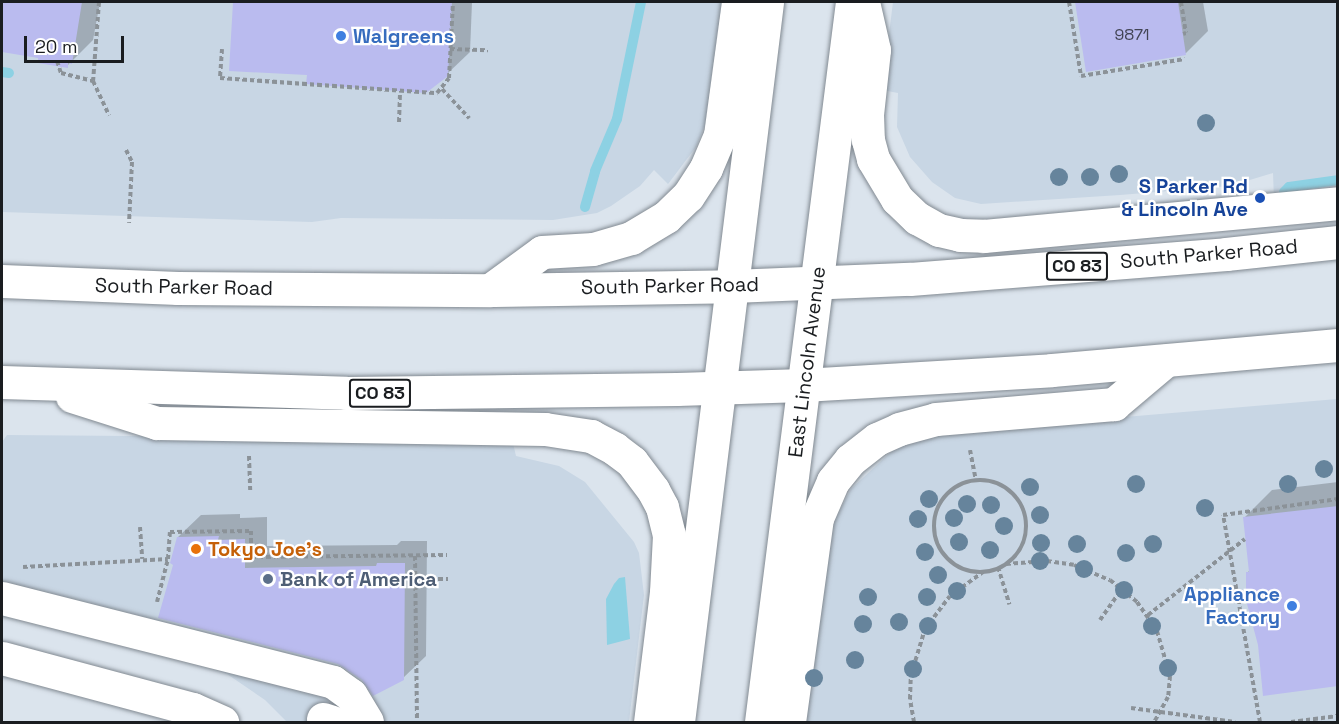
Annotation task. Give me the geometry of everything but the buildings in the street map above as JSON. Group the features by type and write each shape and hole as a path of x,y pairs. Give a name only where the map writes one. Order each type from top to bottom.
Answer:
{"main road":[{"path":"490,290 542,252 592,249 631,238 666,217 688,196 706,168 720,135 738,2"},
{"path":"678,723 767,2"},
{"name":"East Lincoln Avenue","path":"761,723 852,2"},
{"path":"863,2 874,50 867,114 868,140 873,159 897,199 918,218 939,230 960,235 984,236 1338,203"},
{"name":"South Parker Road","path":"2,281 178,288 490,290 817,283 1056,268 1338,242"},
{"name":"CO 83","path":"2,382 39,385 346,393 803,385 1165,361 1338,345"},
{"path":"789,723 817,518 833,482 849,460 877,439 899,429 936,419 1114,404 1165,361"},
{"path":"39,385 157,423 545,429 591,436 615,449 632,462 653,490 662,507 669,535 666,592 650,723"},
{"path":"2,598 333,682 351,694 367,723"},
{"path":"2,658 193,709 222,723"}],"path":[{"path":"99,2 93,81 109,115"},
{"path":"222,48 220,78 430,94 442,89 449,78 453,2"},
{"path":"1069,2 1081,76 1185,59"},
{"path":"1181,2 1186,33 1183,34"},
{"path":"450,49 488,50"},
{"path":"57,62 61,73 93,81"},
{"path":"442,89 469,118"},
{"path":"399,122 400,92"},
{"path":"126,150 132,162 129,223"},
{"path":"969,444 976,480"},
{"path":"249,450 250,490"},
{"path":"1005,564 1016,553 1023,540 1025,525 1023,511 1016,497 1005,487 991,481 976,480 960,485 947,495 938,509 934,525 937,542 946,556 966,570 983,571 1005,564 1047,561 1074,565 1101,575 1122,589 1148,615 1165,653 1170,676 1168,698 1154,723"},
{"path":"1260,723 1223,514 1338,499"},
{"path":"140,527 141,559"},
{"path":"155,607 168,559 170,532 251,531 251,557 447,555"},
{"path":"1148,615 1245,539"},
{"path":"415,556 417,723"},
{"path":"18,567 168,559"},
{"path":"998,567 1009,604"},
{"path":"914,723 910,699 911,675 925,629 950,596 983,571"},
{"path":"416,579 448,579"},
{"path":"1100,620 1122,589"},
{"path":"1131,708 1235,723"},
{"path":"1291,723 1338,716"}],"shaded area":[{"path":"2,2 727,2 711,109 696,147 668,184 654,170 640,186 597,213 553,220 341,218 312,222 2,212"},
{"path":"893,2 1337,2 1337,194 1274,201 1273,173 1230,186 1120,195 981,204 955,198 932,182 910,157 897,127 898,93 882,90"},
{"path":"1337,399 1337,722 802,722 832,525 851,489 892,451 903,445 948,432"},
{"path":"7,435 512,439 516,456 559,466 585,482 634,542 639,553 644,595 629,722 287,722 265,700 227,674 181,657 2,608 2,442"}],"water":[{"path":"625,577 630,639 607,645 606,599 619,578"}],"waterway":[{"path":"585,207 595,171 617,119 641,2"},
{"path":"2,72 9,73"},
{"path":"1284,192 1289,187 1338,180"}],"place":[{"name":"Walgreens","path":"341,36"},
{"name":"S Parker Rd & Lincoln Ave","path":"1260,198"},
{"name":"Tokyo Joe’s","path":"196,549"},
{"name":"Bank of America","path":"268,579"},
{"name":"Appliance Factory","path":"1292,606"}]}
